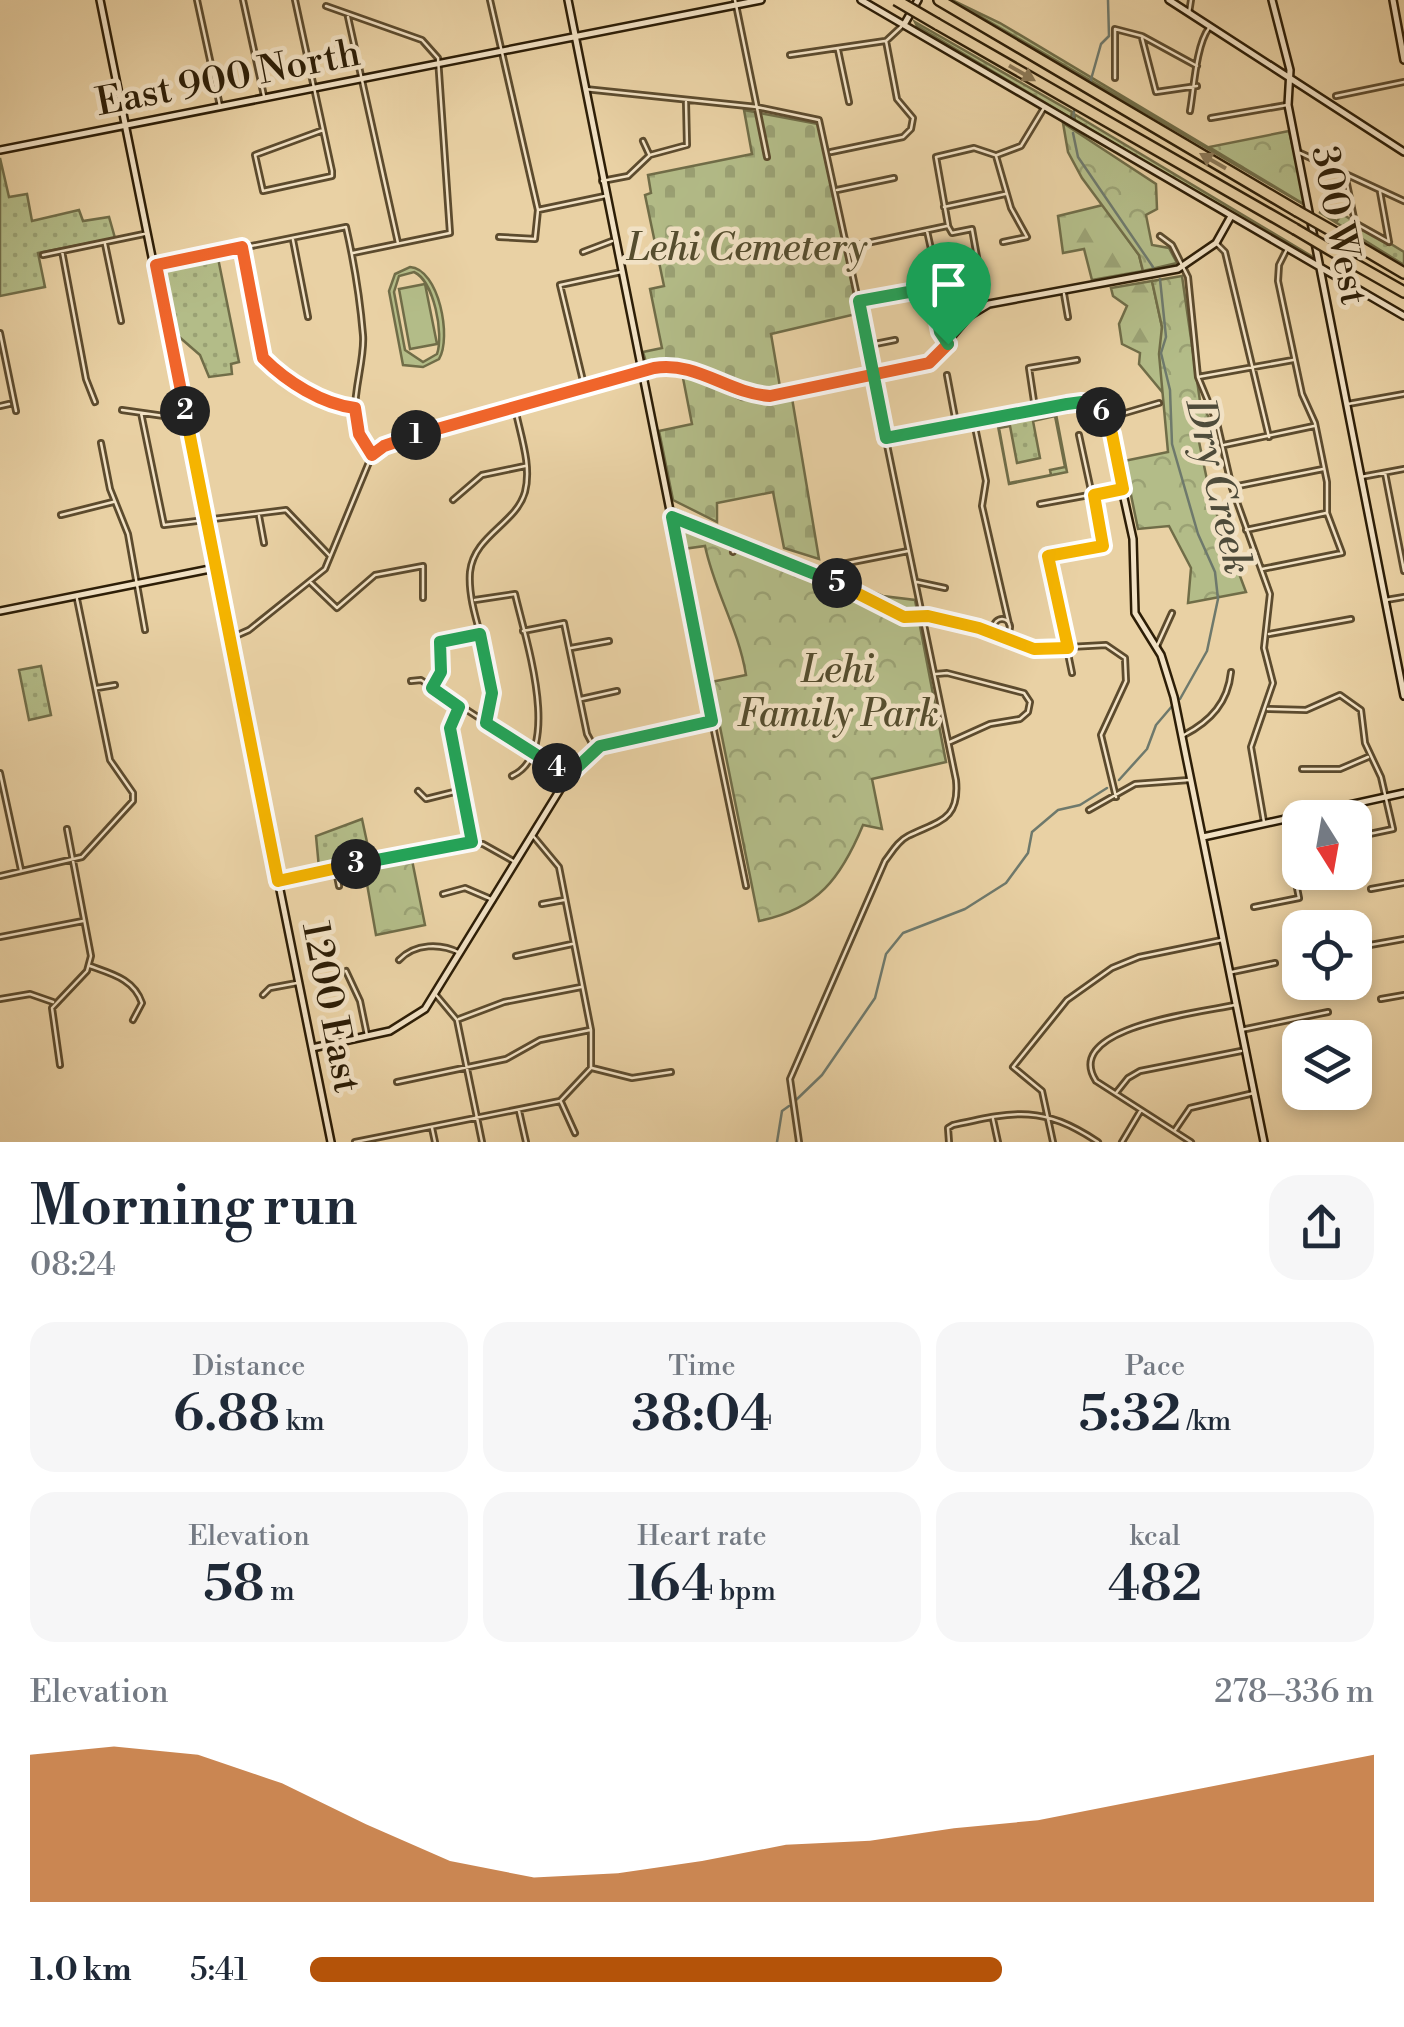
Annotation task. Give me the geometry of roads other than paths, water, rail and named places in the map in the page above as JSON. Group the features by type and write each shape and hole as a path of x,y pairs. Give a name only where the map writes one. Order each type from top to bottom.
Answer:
{"highway":[{"path":"896,0 1404,292"},
{"path":"941,1 1404,273"}],"street":[{"name":"1200 East","path":"101,0 331,1142"},
{"path":"197,0 220,106"},
{"path":"244,0 265,98"},
{"path":"295,0 324,130 332,176 263,191 255,156 324,130"},
{"path":"490,0 538,210 535,239 498,238"},
{"path":"568,0 604,196 746,886"},
{"name":"East 900 North","path":"0,150 761,0"},
{"path":"861,0 1404,316"},
{"path":"790,56 886,41 905,23 918,0"},
{"path":"1169,0 1404,153"},
{"path":"1188,13 1191,0"},
{"name":"300 West","path":"1272,0 1289,75 1288,105 1324,270 1346,404 1404,696"},
{"path":"1393,0 1400,21 1404,60"},
{"path":"735,3 767,156"},
{"path":"326,6 422,40 438,58 450,234 352,253"},
{"path":"347,14 398,244"},
{"path":"1190,111 1197,86 1198,50 1210,27"},
{"path":"1115,78 1115,29 1142,36 1198,66"},
{"path":"1142,36 1156,92 1197,86"},
{"path":"830,152 903,136 911,129 913,118 894,90 886,41"},
{"path":"838,48 849,102"},
{"path":"1336,96 1404,82"},
{"path":"584,89 757,107 819,120 830,152 956,780 955,810 938,826 907,837 885,860 789,1090 799,1142"},
{"path":"602,181 628,176 650,155 687,145 686,100"},
{"path":"1211,118 1288,105"},
{"path":"927,230 937,276 979,268 972,230 952,233 948,226 935,159 974,148 995,155 1021,146 1044,108"},
{"path":"643,141 650,155"},
{"path":"1300,153 1404,200"},
{"path":"995,155 1006,194 1028,237 1003,242"},
{"path":"1345,174 1355,222 1389,242 1380,190"},
{"path":"837,190 894,178"},
{"path":"944,207 1006,194"},
{"path":"538,210 604,196"},
{"path":"230,639 250,630 310,582 332,557 372,455 392,442 642,370 689,368 743,392 770,396 929,363 970,316 990,304 1183,266 1216,243 1230,218"},
{"path":"848,247 948,226"},
{"path":"156,265 346,227 364,335 355,408 359,434 372,455"},
{"path":"42,255 149,233"},
{"path":"1160,236 1172,245 1192,294 1198,377 1270,594 1264,648 1273,682 1252,746 1264,822"},
{"path":"293,237 308,317"},
{"path":"582,252 614,240"},
{"path":"105,243 120,320"},
{"path":"1216,243 1225,252 1269,437"},
{"path":"242,247 263,358 318,396 337,406 355,408"},
{"path":"1262,569 1342,553 1327,513 1325,469 1316,426 1302,394 1277,276 1287,250"},
{"path":"62,251 86,379 95,402"},
{"path":"584,386 560,285 620,272"},
{"path":"859,301 950,284"},
{"path":"931,288 940,332 948,344"},
{"path":"1062,289 1068,317"},
{"path":"0,333 16,411"},
{"path":"868,346 895,340"},
{"path":"1198,377 1295,359"},
{"path":"1035,410 1028,368 1077,360"},
{"path":"946,375 956,424"},
{"path":"1346,404 1404,394"},
{"path":"886,438 1082,402 1107,418 1135,557 1135,613 1166,669 1183,736 1264,1142"},
{"path":"1107,418 1159,402"},
{"path":"0,406 9,404"},
{"path":"486,723 492,693 470,580 474,556 520,504 526,465 515,406"},
{"path":"122,410 187,419"},
{"path":"141,414 164,524 282,510 290,513 315,545 332,557"},
{"path":"973,420 986,481 982,506 1009,625 1018,642"},
{"path":"1222,445 1316,426"},
{"path":"1072,674 1048,556 1103,546 1078,436"},
{"path":"101,442 114,502 128,534 145,630"},
{"path":"454,500 486,474 526,465"},
{"path":"1232,488 1325,469"},
{"path":"1360,478 1404,469"},
{"path":"1385,473 1404,571"},
{"path":"1040,504 1123,489"},
{"path":"61,514 114,502"},
{"path":"520,504 524,508"},
{"path":"1393,514 1404,511"},
{"path":"1246,530 1327,513"},
{"path":"258,514 264,543"},
{"path":"672,517 737,541 904,617 979,628 1034,649 1106,645 1119,650 1129,670 1101,736 1116,797"},
{"path":"733,552 737,541"},
{"path":"842,564 909,550"},
{"path":"310,582 336,608 375,575 422,566 423,598"},
{"path":"0,611 215,568"},
{"path":"916,582 945,588"},
{"path":"474,600 515,594 540,723 534,754 522,771 512,776"},
{"path":"0,876 73,862 133,801 133,793 110,760 76,596"},
{"path":"1384,600 1404,597"},
{"path":"979,628 997,621 1006,606"},
{"path":"1156,648 1172,614"},
{"path":"1267,634 1351,619"},
{"path":"997,621 1009,625"},
{"path":"997,621 1000,634"},
{"path":"522,631 564,623 592,750"},
{"path":"1000,634 1009,625"},
{"path":"432,688 442,667 436,646 480,634"},
{"path":"569,648 609,641"},
{"path":"935,674 947,672 1024,693 1030,702 1028,712 1020,719 990,724 948,743"},
{"path":"1183,736 1216,712 1230,686 1232,672"},
{"path":"412,682 421,680 568,776"},
{"path":"95,688 115,685"},
{"path":"580,700 616,691"},
{"path":"1267,709 1306,710 1340,695 1362,710 1370,756 1387,797 1393,829 1372,833"},
{"path":"459,707 450,728 472,842"},
{"path":"312,1048 403,1026 436,994 568,776 592,750 712,721"},
{"path":"1302,769 1340,769 1370,756"},
{"path":"0,772 21,872"},
{"path":"1089,810 1135,784 1191,779"},
{"path":"418,791 426,799 464,790"},
{"path":"1372,800 1404,794"},
{"path":"0,812 8,810"},
{"path":"1203,836 1282,819"},
{"path":"67,829 90,966"},
{"path":"355,1142 381,1140 560,1101 591,1068 591,1030 558,867 533,836"},
{"path":"278,881 414,850 472,842 516,863"},
{"path":"336,869 339,886"},
{"path":"1372,889 1404,883"},
{"path":"443,894 454,888 470,889 494,901"},
{"path":"1254,906 1299,898 1297,890"},
{"path":"542,904 565,900"},
{"path":"0,938 85,920"},
{"path":"1372,945 1404,938"},
{"path":"1052,1142 1049,1115 1038,1085 1013,1067 1067,1000 1112,968 1139,957 1224,939"},
{"path":"400,960 408,952 443,944 461,954"},
{"path":"516,956 574,944"},
{"path":"1230,972 1275,963"},
{"path":"60,1065 51,1017 54,1002 90,966"},
{"path":"90,966 133,986 142,1002 133,1020"},
{"path":"346,970 360,1001 367,1037"},
{"path":"264,995 270,988 299,982"},
{"path":"456,1020 504,1002 583,987"},
{"path":"0,998 30,994 54,1002"},
{"path":"436,994 456,1020 482,1142"},
{"path":"1381,1000 1404,995"},
{"path":"1191,1142 1093,1078 1089,1059 1092,1050 1126,1030 1236,1005"},
{"path":"1241,1030 1328,1012"},
{"path":"398,1082 512,1057 540,1040 591,1030"},
{"path":"1115,1094 1140,1071 1245,1050"},
{"path":"591,1068 632,1078 671,1072"},
{"path":"1174,1131 1190,1108 1254,1094"},
{"path":"560,1101 574,1132"},
{"path":"519,1110 526,1142"},
{"path":"1122,1142 1142,1110"},
{"path":"949,1142 948,1128 1022,1112 1049,1115 1098,1142"},
{"path":"992,1116 998,1142"},
{"path":"432,1126 435,1142"}],"waterway":[{"name":"Dry Creek","path":"1090,83 1101,44 1109,36 1108,0"},
{"name":"Dry Creek","path":"1073,120 1074,111"},
{"name":"Dry Creek","path":"1073,133 1078,157 1153,267"},
{"name":"Dry Creek","path":"1160,279 1166,337 1161,353 1170,390 1172,444 1198,534 1215,572 1218,599 1207,651 1180,699"},
{"name":"Dry Creek","path":"1119,780 1147,749 1156,725 1173,705"},
{"name":"Dry Creek","path":"795,1101 822,1075 875,998 886,954 903,933 965,909 1006,883 1028,853 1032,832 1058,810 1080,805 1107,788"},
{"name":"Dry Creek","path":"777,1142 782,1111 789,1106"}],"park label":[{"name":"Lehi Cemetery","path":"747,247"},
{"name":"Lehi Family Park","path":"838,691"}]}
